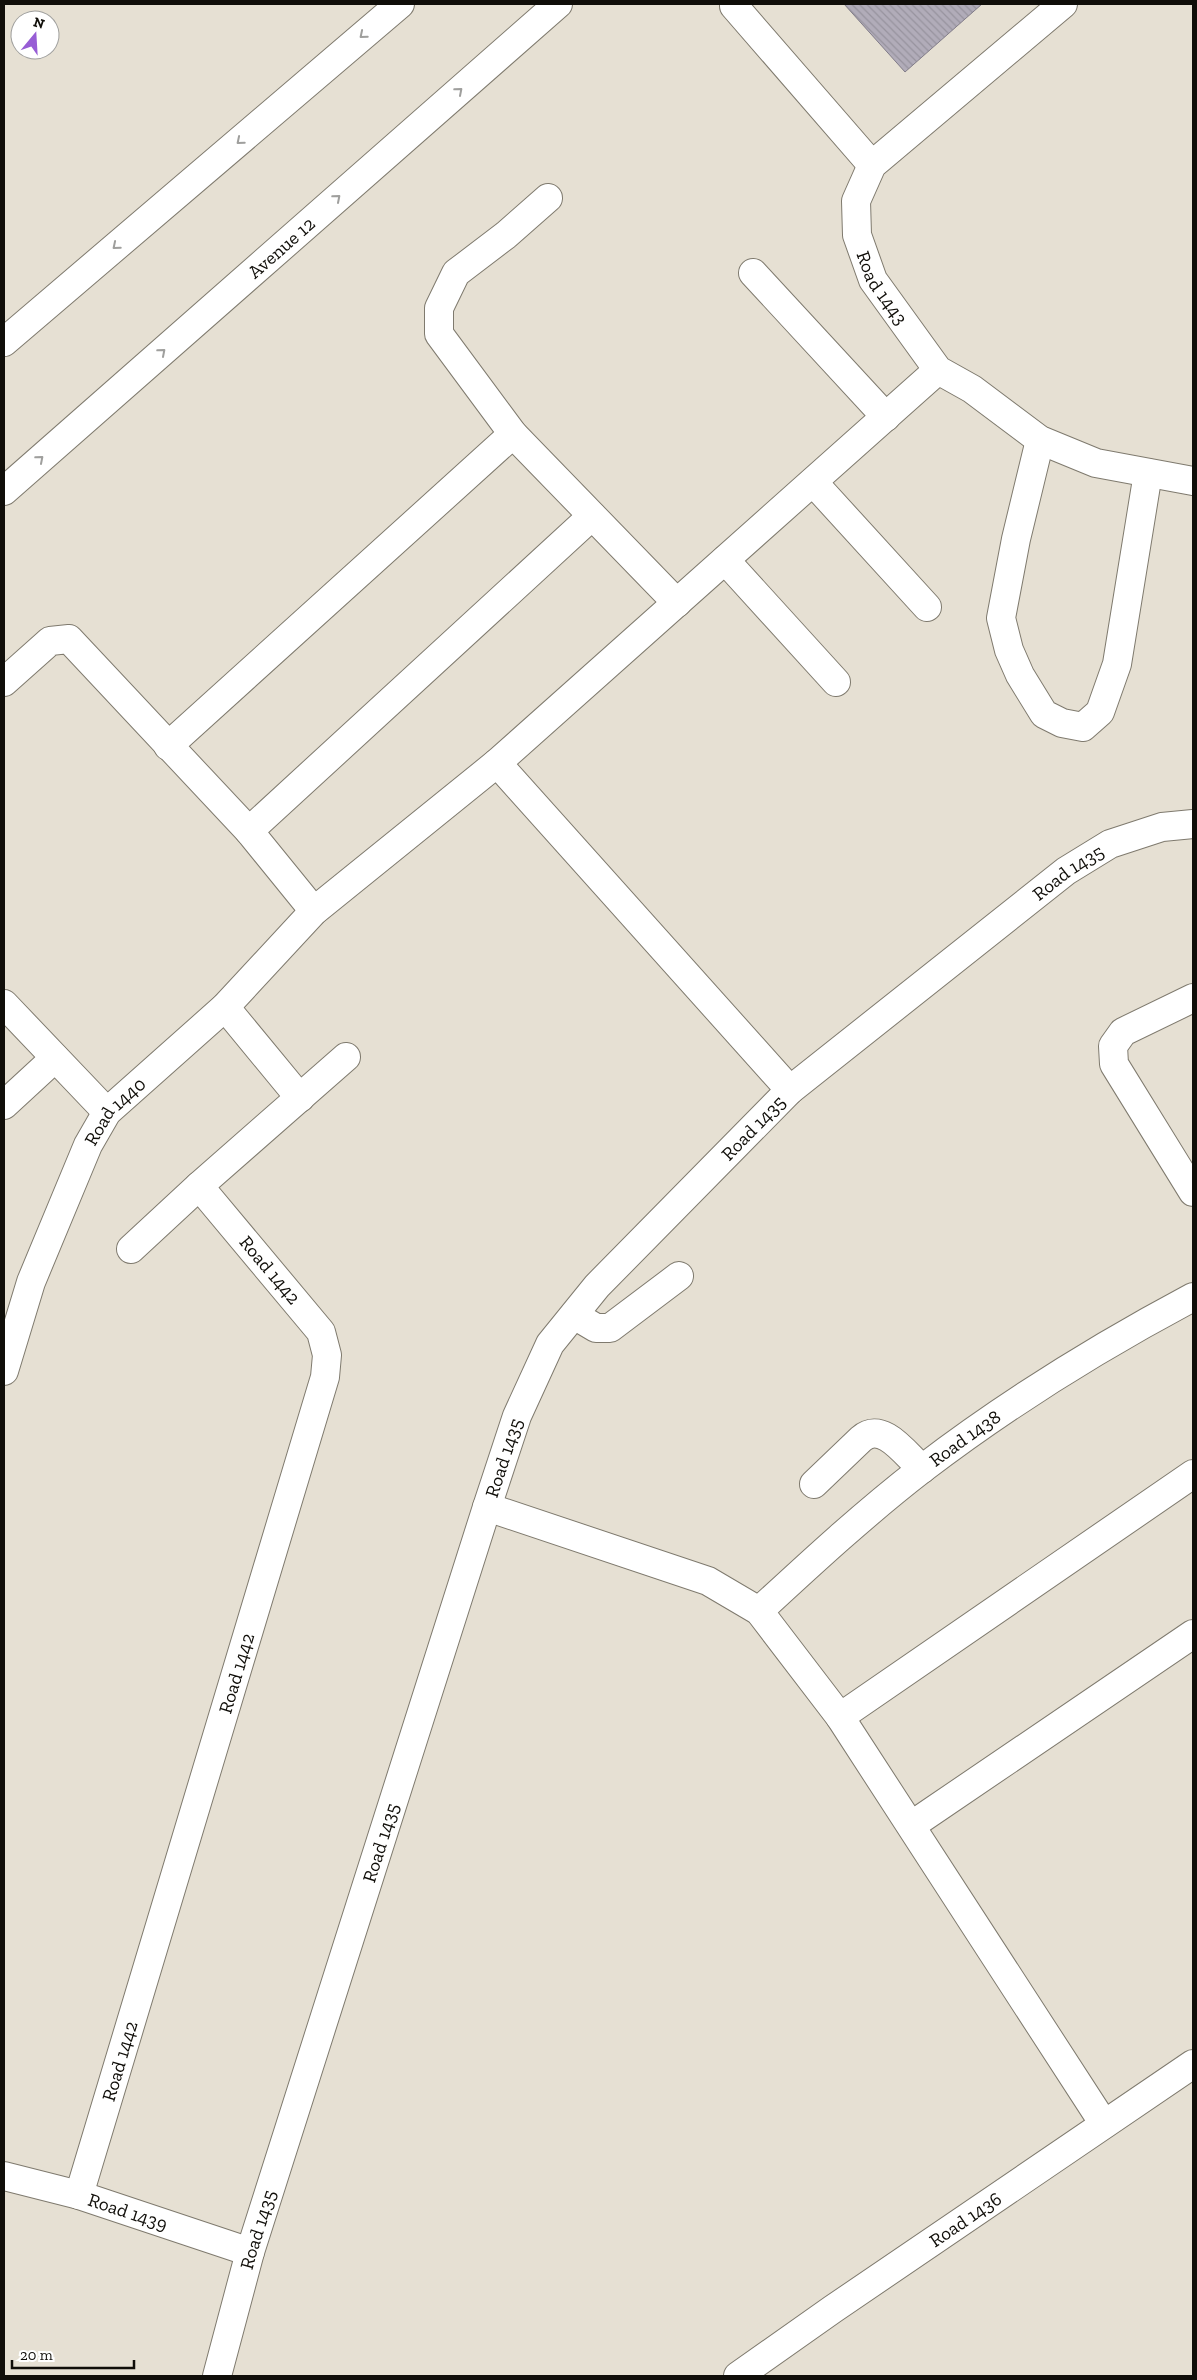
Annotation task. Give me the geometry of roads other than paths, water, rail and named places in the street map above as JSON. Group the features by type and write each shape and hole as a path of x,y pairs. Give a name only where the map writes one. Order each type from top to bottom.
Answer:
{"street":[{"path":"4,342 400,4"},
{"name":"Avenue 12","path":"4,491 558,4"},
{"name":"Road 1443","path":"1064,4 872,165 856,201 857,235 873,280 938,370 972,389 1040,440 1096,463 1193,481"},
{"path":"734,6 872,165"},
{"path":"548,198 506,235 456,273 439,308 439,334 514,434 677,603"},
{"path":"753,273 886,417"},
{"name":"Road 1440","path":"4,1370 32,1282 88,1145 107,1112 225,1007 314,911 497,763 938,370"},
{"path":"168,746 514,434"},
{"path":"1040,440 1001,618 1009,650 1020,675 1044,714 1062,723 1083,727 1100,712 1117,664 1148,473"},
{"path":"813,482 927,606"},
{"path":"249,831 592,516"},
{"path":"725,560 836,682"},
{"path":"4,682 50,641 69,639 249,831 314,911"},
{"path":"497,763 790,1090"},
{"name":"Road 1435","path":"217,2376 250,2252 487,1507 517,1416 550,1344 597,1286 790,1090 1066,871 1110,844 1162,827 1193,824"},
{"path":"1193,998 1122,1032 1113,1046 1114,1064 1193,1192"},
{"path":"4,1004 107,1112"},
{"path":"225,1007 300,1098"},
{"path":"131,1249 199,1186 346,1057"},
{"path":"4,1105 55,1058"},
{"name":"Road 1442","path":"79,2195 325,1377 327,1355 322,1332 199,1186"},
{"path":"574,1315 596,1328 610,1328 679,1276"},
{"name":"Road 1438","path":"759,1611 839,1538 922,1469 1024,1395 1131,1330 1193,1297"},
{"path":"814,1484 867,1433 875,1432 889,1438 922,1469"},
{"path":"840,1717 1193,1474"},
{"path":"487,1507 708,1581 759,1611 840,1717 912,1825 1104,2124"},
{"path":"912,1825 1193,1634"},
{"name":"Road 1436","path":"738,2376 833,2308 1193,2064"},
{"name":"Road 1439","path":"4,2176 79,2195 250,2252"}]}
